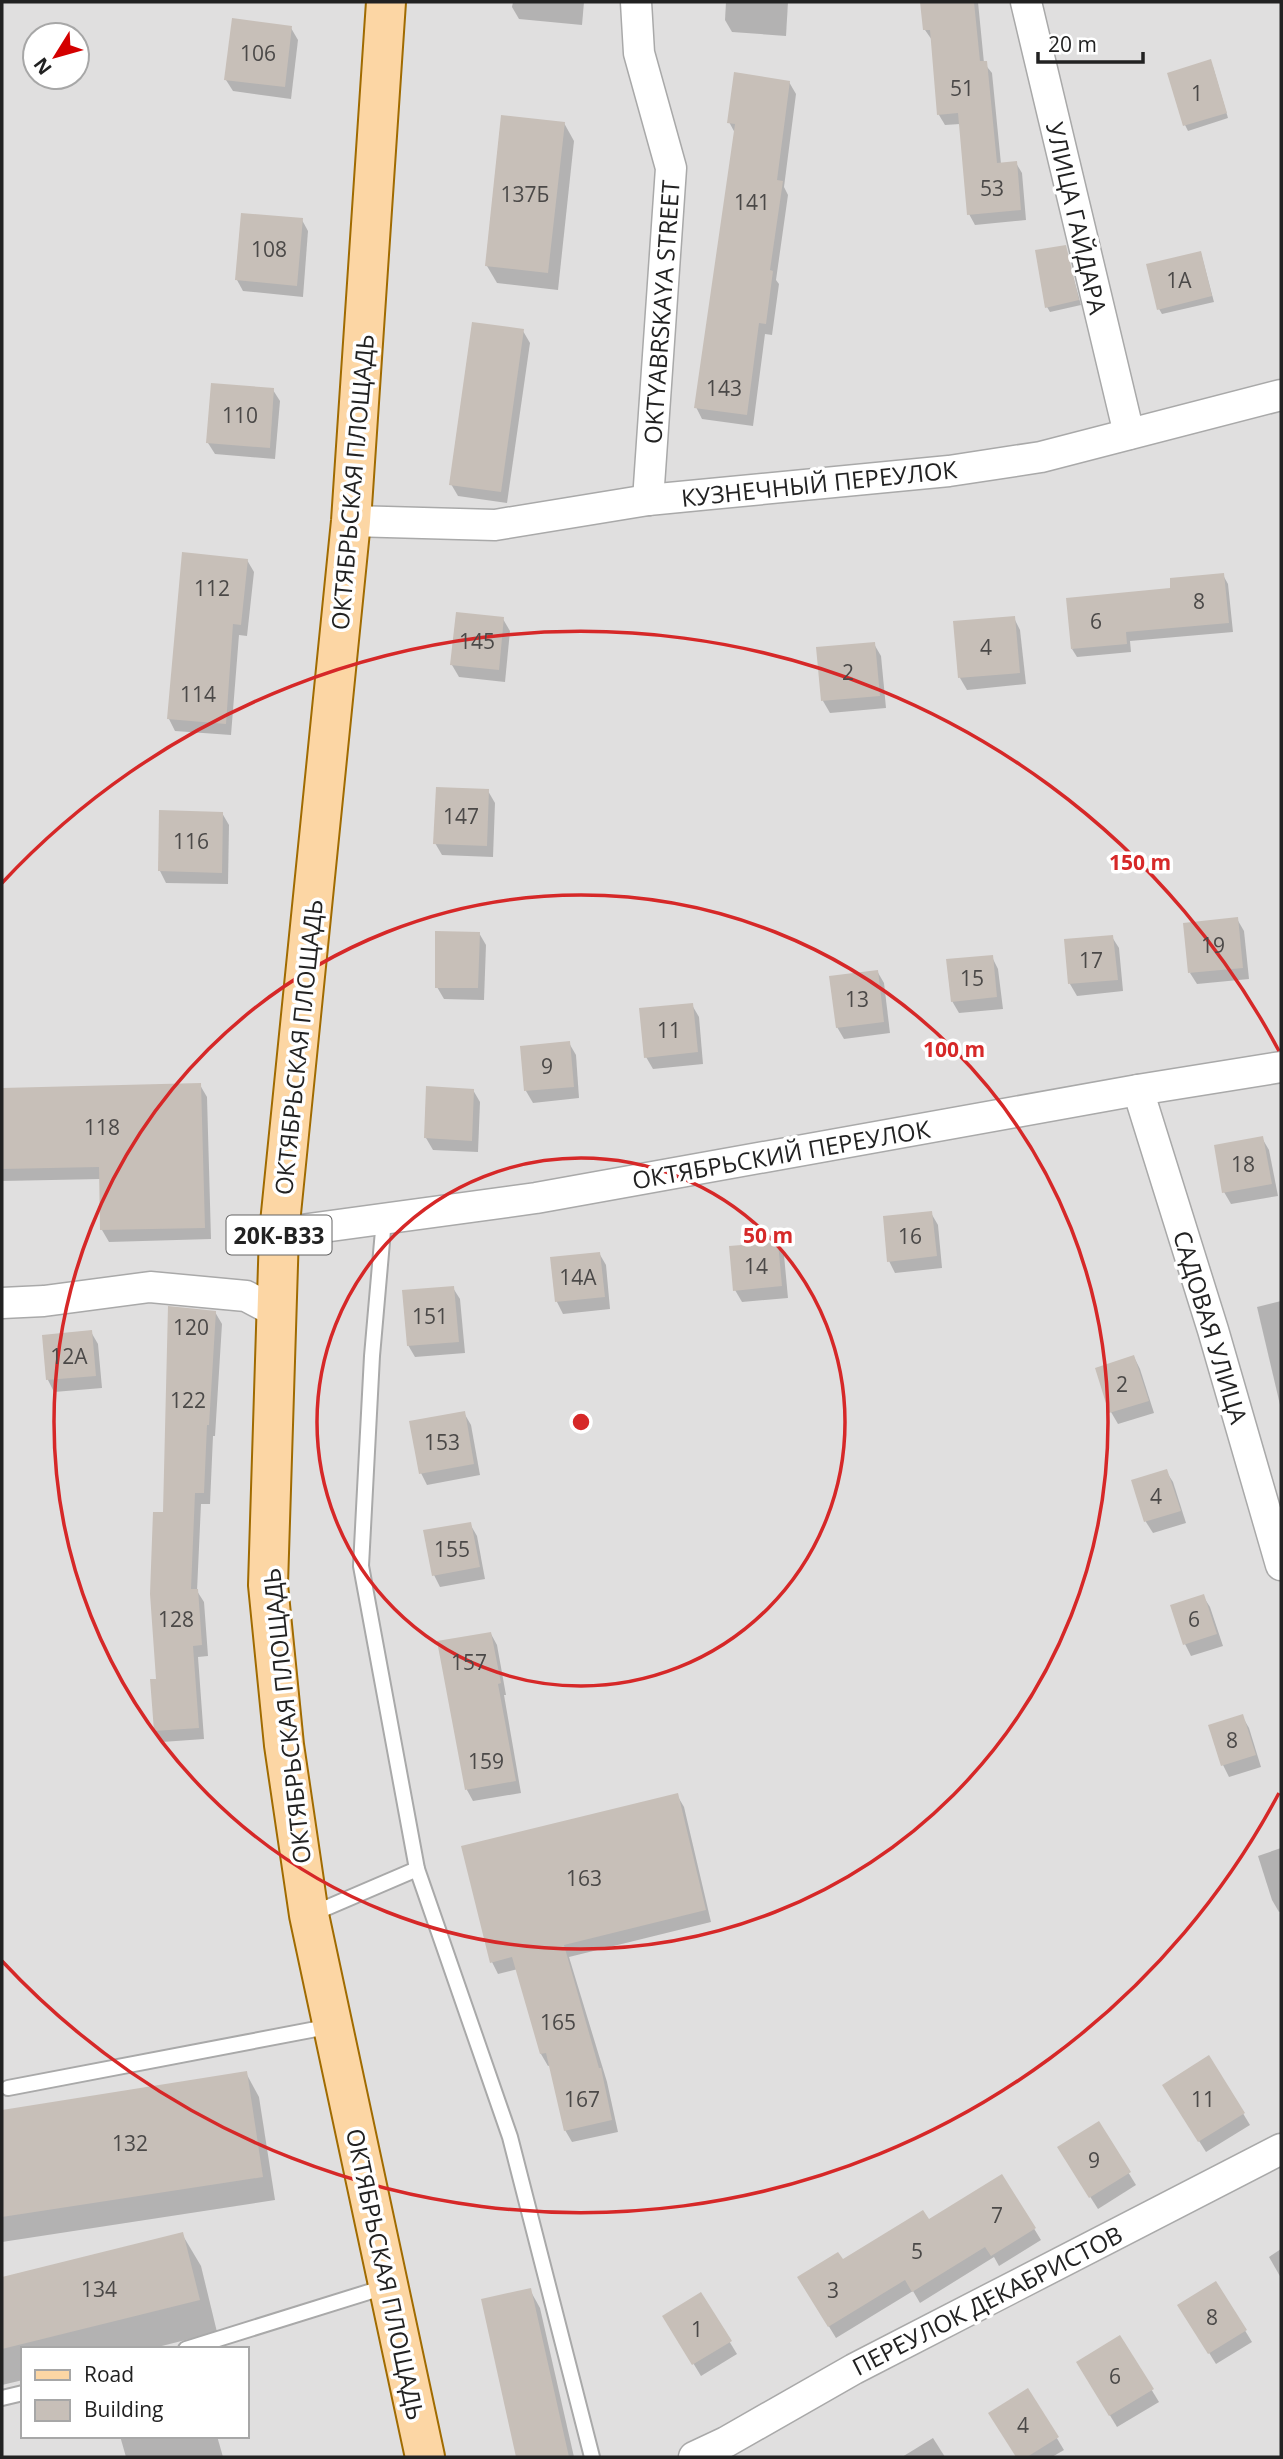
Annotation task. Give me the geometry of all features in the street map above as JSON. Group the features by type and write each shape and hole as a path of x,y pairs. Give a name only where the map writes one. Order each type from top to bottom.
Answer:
{"main road":[{"name":"ОКТЯБРЬСКАЯ ПЛОЩАДЬ","path":"386,2 351,521 279,1233 268,1585 284,1745 309,1916 425,2457"}],"street":[{"name":"OKTYABRSKAYA STREET","path":"636,2 639,52 671,168 648,500"},
{"name":"УЛИЦА ГАЙДАРА","path":"1026,2 1129,434"},
{"name":"КУЗНЕЧНЫЙ ПЕРЕУЛОК","path":"351,521 495,524 648,500 949,471 1041,457 1281,396"},
{"name":"ОКТЯБРЬСКИЙ ПЕРЕУЛОК","path":"279,1233 536,1198 1138,1090 1281,1067"},
{"name":"САДОВАЯ УЛИЦА","path":"1138,1090 1213,1330 1281,1565"},
{"path":"2,1303 44,1301 150,1287 246,1296 276,1312"},
{"name":"ПЕРЕУЛОК ДЕКАБРИСТОВ","path":"694,2457 726,2442 854,2369 1281,2148"}],"lane":[{"path":"384,1219 372,1356 361,1566 417,1869 510,2137 592,2457"},
{"path":"309,1916 417,1869"},
{"path":"8,2088 333,2026"},
{"path":"192,2347 389,2286"},
{"path":"2,2399 21,2394"}],"shaded area":[{"path":"2,2 1281,2 1281,2457 2,2457"}],"building":[{"path":"920,2 974,2 980,61 987,61 997,163 1017,161 1021,210 967,215 958,113 937,115 930,30 923,30"},
{"path":"232,18 292,26 285,87 224,80"},
{"path":"1211,59 1227,113 1183,126 1167,73"},
{"path":"734,72 790,81 777,180 783,181 770,270 773,271 766,324 759,323 747,415 694,408 735,124 727,123"},
{"path":"501,115 565,122 548,273 485,266"},
{"path":"241,213 303,218 297,286 235,280"},
{"path":"1066,245 1079,300 1045,308 1035,250"},
{"path":"1201,251 1212,296 1157,310 1146,264"},
{"path":"472,322 524,329 501,492 449,485"},
{"path":"211,383 274,388 270,448 206,443"},
{"path":"182,552 248,559 241,625 233,624 226,724 167,719"},
{"path":"1224,573 1229,623 1126,632 1127,644 1071,649 1066,598 1170,588 1170,578"},
{"path":"456,612 504,617 499,670 450,665"},
{"path":"1015,616 1020,673 958,678 953,621"},
{"path":"875,642 880,696 821,701 816,647"},
{"path":"436,787 489,789 487,846 433,844"},
{"path":"159,810 223,812 222,873 158,871"},
{"path":"1238,917 1243,968 1188,973 1183,923"},
{"path":"435,931 480,932 478,988 435,988"},
{"path":"1113,935 1118,980 1068,984 1064,939"},
{"path":"993,955 997,997 951,1002 946,959"},
{"path":"878,970 884,1022 836,1028 829,976"},
{"path":"693,1003 698,1052 644,1058 639,1008"},
{"path":"570,1041 574,1087 524,1091 520,1046"},
{"path":"201,1083 205,1228 100,1230 99,1167 2,1169 2,1088"},
{"path":"426,1086 474,1089 472,1141 424,1138"},
{"path":"1263,1136 1272,1184 1222,1193 1214,1145"},
{"path":"932,1211 937,1256 887,1262 883,1216"},
{"path":"778,1242 782,1286 733,1291 729,1246"},
{"path":"600,1252 605,1297 555,1302 550,1257"},
{"path":"454,1286 459,1342 407,1346 402,1290"},
{"path":"168,1306 216,1311 204,1493 195,1493 191,1589 198,1589 202,1645 193,1646 199,1728 154,1731 150,1679 156,1679 150,1594 153,1512 163,1512"},
{"path":"92,1330 96,1376 46,1380 42,1335"},
{"path":"1134,1355 1149,1401 1109,1413 1095,1368"},
{"path":"465,1411 474,1464 419,1474 409,1421"},
{"path":"1167,1469 1181,1511 1144,1522 1131,1480"},
{"path":"471,1522 480,1567 432,1576 423,1530"},
{"path":"1204,1594 1217,1634 1183,1645 1170,1605"},
{"path":"491,1632 516,1781 465,1790 437,1641"},
{"path":"1243,1714 1256,1755 1221,1766 1208,1725"},
{"path":"678,1793 706,1910 564,1945 601,2068 612,2120 564,2131 546,2053 540,2054 512,1957 490,1963 461,1846"},
{"path":"1209,2055 1245,2113 1198,2142 1162,2085"},
{"path":"247,2071 263,2177 2,2217 2,2110"},
{"path":"1099,2121 1131,2172 1089,2198 1057,2147"},
{"path":"1002,2174 1036,2228 991,2256 985,2247 912,2292 905,2280 828,2327 797,2277 838,2252 843,2259 923,2210 929,2219"},
{"path":"183,2232 200,2300 2,2349 2,2277"},
{"path":"1216,2281 1247,2330 1208,2354 1177,2305"},
{"path":"531,2288 569,2457 516,2457 481,2299"},
{"path":"701,2292 732,2341 692,2365 662,2316"},
{"path":"1120,2335 1154,2389 1109,2416 1076,2362"},
{"path":"1028,2388 1059,2437 1027,2457 1016,2457 988,2413"}]}
